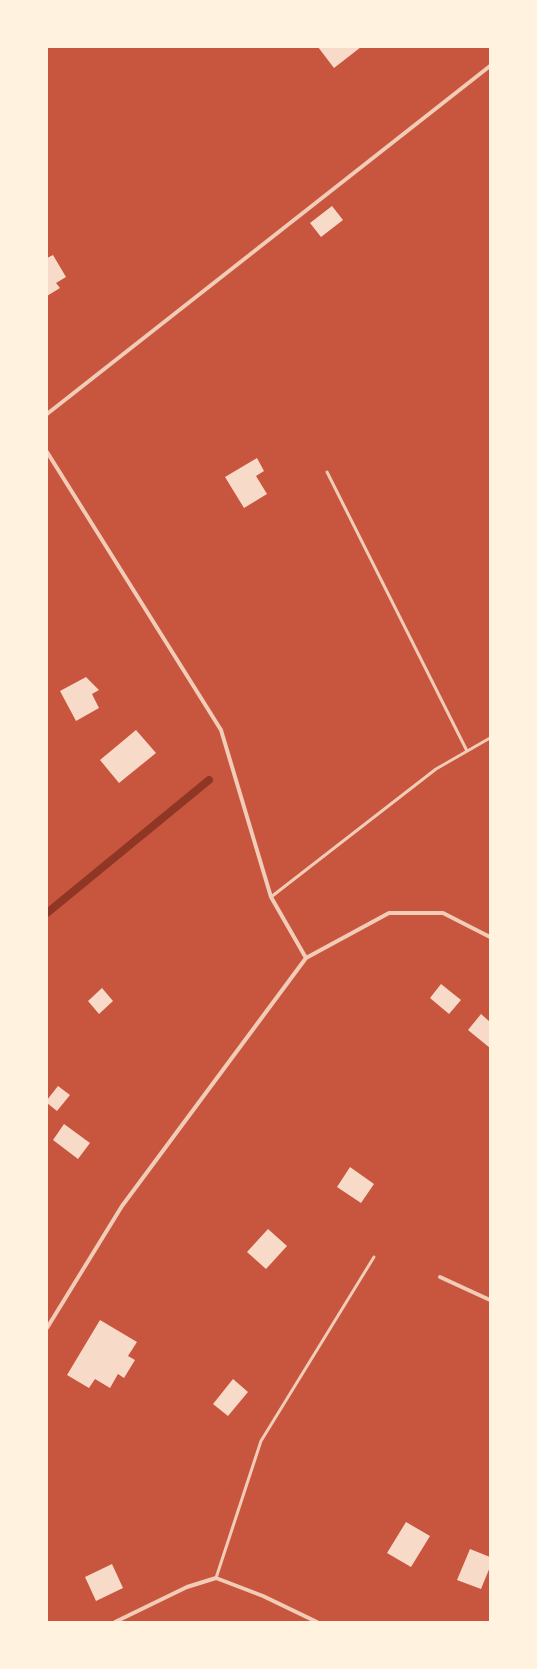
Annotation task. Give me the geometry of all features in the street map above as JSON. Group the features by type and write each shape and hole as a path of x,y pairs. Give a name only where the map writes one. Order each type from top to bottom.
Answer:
{"street":[{"path":"47,414 490,66"},
{"path":"47,452 221,730 271,898 306,958"},
{"path":"47,1328 122,1206 306,958 389,914 443,912 490,937"},
{"path":"440,1277 490,1300"},
{"path":"115,1622 186,1587 216,1578 263,1596 316,1622"}],"lane":[{"path":"327,472 467,751"},
{"path":"271,898 436,768 490,738"},
{"path":"216,1578 261,1441 374,1258"}],"building":[{"path":"318,47 361,47 334,68"},
{"path":"332,206 343,220 321,237 310,223"},
{"path":"53,255 66,277 56,283 60,288 47,296 47,258"},
{"path":"257,458 264,471 256,476 267,494 244,508 225,477"},
{"path":"86,677 99,690 92,694 99,708 76,721 60,691"},
{"path":"136,730 156,753 119,783 100,760"},
{"path":"441,984 461,1000 449,1014 430,998"},
{"path":"102,988 113,1001 99,1014 88,1001"},
{"path":"481,1014 490,1022 490,1048 468,1030"},
{"path":"58,1086 70,1095 57,1111 47,1103 47,1100"},
{"path":"64,1124 90,1143 78,1159 53,1140"},
{"path":"350,1167 374,1184 361,1203 337,1187"},
{"path":"268,1229 287,1246 266,1269 247,1252"},
{"path":"100,1320 137,1342 128,1356 135,1360 124,1378 118,1374 110,1388 95,1379 89,1388 67,1375"},
{"path":"233,1379 248,1392 228,1416 213,1404"},
{"path":"406,1522 430,1536 411,1567 387,1553"},
{"path":"470,1549 490,1557 490,1567 481,1589 457,1580"},
{"path":"112,1564 123,1588 96,1601 85,1577"}],"waterway":[{"path":"47,913 209,780"}]}
